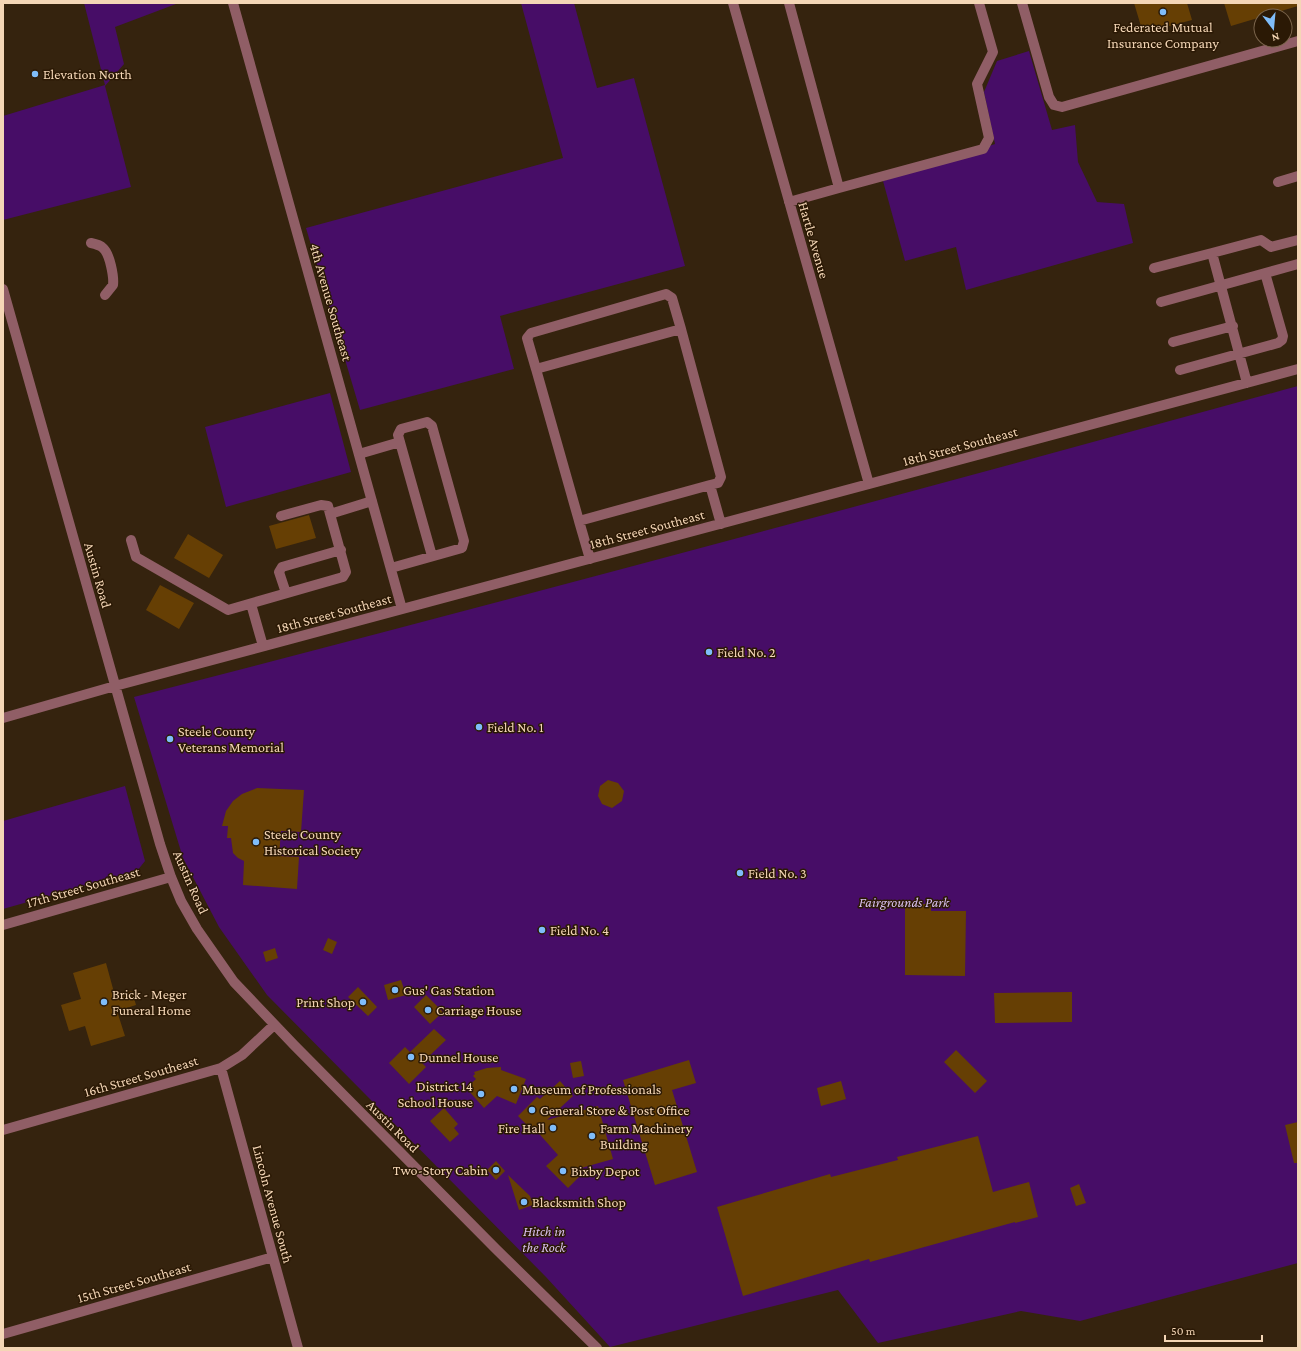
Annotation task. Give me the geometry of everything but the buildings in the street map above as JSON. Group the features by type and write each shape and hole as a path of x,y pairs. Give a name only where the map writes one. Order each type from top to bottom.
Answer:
{"street":[{"name":"4th Avenue Southeast","path":"233,3 402,609"},
{"name":"Hartle Avenue","path":"733,3 869,484"},
{"path":"788,3 839,188"},
{"path":"789,202 983,149 989,138 977,84 993,52 979,3"},
{"path":"1022,3 1049,97 1054,105 1062,107 1298,41"},
{"path":"1278,182 1298,176"},
{"path":"1154,268 1261,240 1271,247 1298,240"},
{"path":"91,243 102,247 106,252 112,273 113,286 105,295"},
{"path":"1212,253 1233,326 1247,383"},
{"path":"1161,302 1298,264"},
{"path":"1180,370 1278,343 1282,340 1283,336 1265,273"},
{"name":"Austin Road","path":"3,289 158,836 171,877 181,901 197,929 234,982 274,1025 496,1249 597,1348"},
{"path":"579,521 718,483 721,477 672,298 666,294 532,332 527,338 579,521 590,559"},
{"path":"1173,342 1233,326"},
{"path":"536,369 681,330"},
{"name":"18th Street Southeast","path":"3,718 263,646 1298,370"},
{"path":"391,568 462,548 464,541 432,426 427,422 401,429 398,435 432,556"},
{"path":"359,454 400,442"},
{"path":"710,485 720,524"},
{"path":"330,514 372,501"},
{"path":"131,540 136,557 228,610 343,577 346,572 328,506 321,504 281,516"},
{"path":"286,593 279,572 282,567 341,550"},
{"path":"251,604 263,646"},
{"name":"17th Street Southeast","path":"3,925 171,877"},
{"name":"16th Street Southeast","path":"3,1130 221,1068 242,1055 274,1025"},
{"name":"Lincoln Avenue South","path":"221,1068 298,1348"},
{"name":"15th Street Southeast","path":"3,1334 273,1257"}],"green space":[{"path":"84,3 176,4 115,27 124,64 105,86 131,187 3,220 3,116 105,85"},
{"path":"521,3 574,3 597,88 634,78 685,266 500,316 514,369 360,410 306,228 563,158"},
{"path":"1029,51 1052,130 1075,125 1078,162 1097,202 1124,204 1133,243 966,290 956,247 905,261 883,181 995,144 984,92 997,61"},
{"name":"Fairgrounds Park","path":"1298,386 1298,1263 1080,1321 1021,1311 878,1343 838,1290 610,1347 546,1277 267,995 219,927 183,858 134,697 717,544"},
{"path":"330,393 351,472 226,507 205,427"},
{"path":"125,786 145,861 137,871 3,909 3,821"}],"place":[{"name":"Federated Mutual Insurance Company","path":"1163,12"},
{"name":"Elevation North","path":"35,74"},
{"name":"Field No. 2","path":"709,652"},
{"name":"Field No. 1","path":"479,727"},
{"name":"Steele County Veterans Memorial","path":"170,739"},
{"name":"Steele County Historical Society","path":"256,842"},
{"name":"Field No. 3","path":"740,873"},
{"name":"Field No. 4","path":"542,930"},
{"name":"Gus' Gas Station","path":"395,990"},
{"name":"Brick - Meger Funeral Home","path":"104,1002"},
{"name":"Print Shop","path":"363,1002"},
{"name":"Carriage House","path":"428,1010"},
{"name":"Dunnel House","path":"411,1057"},
{"name":"Museum of Professionals","path":"514,1089"},
{"name":"District 14 School House","path":"481,1094"},
{"name":"General Store & Post Office","path":"532,1110"},
{"name":"Fire Hall","path":"553,1128"},
{"name":"Farm Machinery Building","path":"592,1136"},
{"name":"Two-Story Cabin","path":"496,1170"},
{"name":"Bixby Depot","path":"563,1171"},
{"name":"Blacksmith Shop","path":"524,1202"}],"park label":[{"name":"Hitch in the Rock","path":"544,1240"}]}
